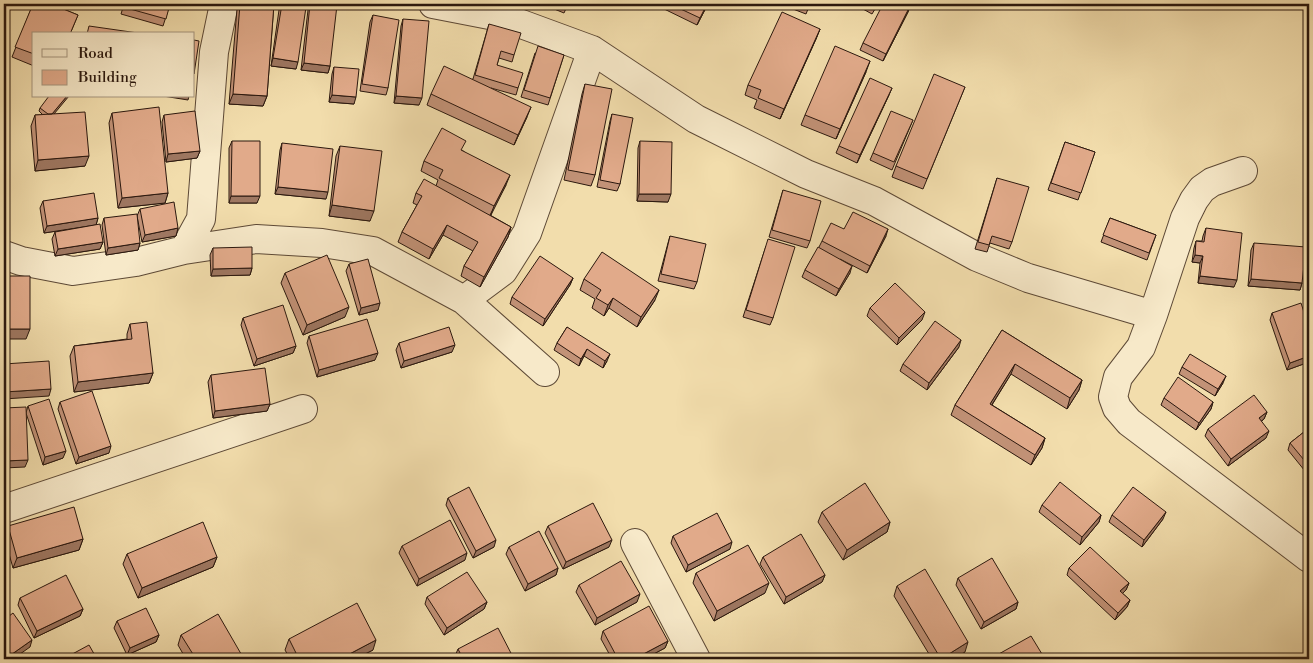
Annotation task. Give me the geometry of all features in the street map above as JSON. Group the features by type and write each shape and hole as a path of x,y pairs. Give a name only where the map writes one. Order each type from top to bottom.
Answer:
{"street":[{"path":"184,250 201,219 214,52 224,4"},
{"path":"433,4 505,18 592,50 696,119 806,174 874,201 977,257 1028,278 1153,315"},
{"path":"464,300 503,271 527,233 592,50"},
{"path":"1243,171 1212,182 1202,189 1194,200 1185,218 1141,347 1118,377 1113,397 1117,408 1129,422 1309,558"},
{"path":"4,254 20,261 73,270 136,262 184,250 256,239 322,243 373,251 464,300 545,372"},
{"path":"4,509 303,409"},
{"path":"635,543 696,659"}],"building":[{"path":"33,4 51,4 78,15 71,32 32,32 32,53 15,47"},
{"path":"124,4 170,4 166,19 123,7"},
{"path":"240,4 274,4 267,96 233,94"},
{"path":"282,4 306,7 298,62 273,58"},
{"path":"310,4 337,5 330,66 304,63"},
{"path":"670,4 707,4 700,18"},
{"path":"883,4 895,6 896,4 911,4 886,54 863,43"},
{"path":"782,12 820,29 784,109 758,98 761,90 748,85"},
{"path":"373,15 399,20 388,88 362,84"},
{"path":"403,19 429,21 422,98 396,96"},
{"path":"489,24 521,33 514,55 501,51 497,65 523,73 518,88 475,75"},
{"path":"89,26 131,32 88,32"},
{"path":"195,40 199,41 195,67"},
{"path":"538,46 564,55 550,98 524,90"},
{"path":"835,46 870,61 840,129 805,115"},
{"path":"444,66 531,107 518,135 431,94"},
{"path":"334,67 359,69 356,97 332,95"},
{"path":"934,74 965,87 927,179 896,166"},
{"path":"870,78 892,88 860,155 839,146"},
{"path":"585,84 612,89 595,175 568,170"},
{"path":"48,98 65,98 52,114 48,114 40,108"},
{"path":"159,107 168,193 122,198 112,113"},
{"path":"195,111 200,151 168,154 164,115"},
{"path":"891,111 913,120 894,162 873,153"},
{"path":"85,112 89,156 38,160 35,115"},
{"path":"612,114 633,118 620,184 600,180"},
{"path":"442,128 466,141 461,150 510,175 494,206 439,178 443,170 424,161"},
{"path":"232,141 260,141 260,196 231,196"},
{"path":"640,141 672,142 671,194 639,194"},
{"path":"1065,142 1095,152 1081,193 1051,183"},
{"path":"282,143 333,149 328,192 278,187"},
{"path":"340,146 382,151 374,211 332,205"},
{"path":"997,178 1029,187 1012,242 992,236 989,245 978,242"},
{"path":"424,179 511,227 484,277 464,266 478,242 447,225 433,249 402,232 422,196 416,193"},
{"path":"783,190 821,201 810,241 772,230"},
{"path":"94,193 98,218 47,226 43,201"},
{"path":"174,202 178,228 145,235 140,209"},
{"path":"853,212 888,229 870,266 822,241 831,223 844,229"},
{"path":"137,214 140,243 108,248 104,218"},
{"path":"1110,218 1156,235 1149,253 1103,235"},
{"path":"100,224 103,242 58,249 55,232"},
{"path":"1206,228 1242,233 1237,280 1200,276 1203,256 1195,255 1196,241 1204,242"},
{"path":"670,236 706,244 697,282 661,274"},
{"path":"768,239 795,247 773,318 746,310"},
{"path":"1254,243 1306,247 1302,283 1251,279"},
{"path":"252,247 252,268 213,269 213,248"},
{"path":"818,247 852,266 839,289 805,270"},
{"path":"602,252 659,290 641,317 613,298 608,305 596,298 601,290 584,279"},
{"path":"327,255 349,307 307,325 285,273"},
{"path":"540,256 573,278 545,319 512,297"},
{"path":"368,259 380,303 361,308 349,264"},
{"path":"4,276 30,276 30,329 4,329"},
{"path":"895,283 925,312 899,338 870,308"},
{"path":"1301,303 1309,328 1309,356 1290,363 1272,313"},
{"path":"283,305 296,346 257,359 243,318"},
{"path":"367,319 378,353 319,370 309,336"},
{"path":"935,321 961,340 929,383 903,364"},
{"path":"147,322 153,373 78,382 74,346 132,339 130,324"},
{"path":"449,327 455,345 404,361 399,343"},
{"path":"567,327 610,354 605,361 587,349 581,359 557,343"},
{"path":"1002,330 1082,380 1070,398 1015,364 990,404 1045,438 1035,455 955,405"},
{"path":"1190,354 1226,376 1218,389 1182,367"},
{"path":"49,361 51,389 4,392 4,364"},
{"path":"265,368 270,404 215,411 211,375"},
{"path":"1178,377 1213,402 1199,423 1164,398"},
{"path":"92,391 111,446 79,457 60,402"},
{"path":"1254,395 1267,412 1259,418 1269,431 1231,459 1208,429"},
{"path":"49,399 66,451 45,457 28,406"},
{"path":"26,407 28,460 4,461 4,408"},
{"path":"1309,428 1309,466 1290,443"},
{"path":"1060,482 1101,515 1082,537 1042,505"},
{"path":"865,483 890,522 847,550 822,512"},
{"path":"469,487 496,540 476,551 448,498"},
{"path":"1133,487 1166,512 1144,540 1112,515"},
{"path":"593,503 612,540 566,562 548,526"},
{"path":"74,507 83,539 17,558 8,526"},
{"path":"717,513 732,542 688,565 673,536"},
{"path":"450,520 467,553 419,579 402,546"},
{"path":"203,522 217,557 142,588 127,554"},
{"path":"539,531 558,568 528,584 509,547"},
{"path":"801,534 825,575 786,597 763,557"},
{"path":"748,545 769,583 717,611 696,573"},
{"path":"1090,547 1129,583 1120,591 1130,600 1118,613 1069,568"},
{"path":"992,558 1018,602 984,622 958,578"},
{"path":"621,561 640,594 597,618 579,585"},
{"path":"925,569 968,642 941,659 897,586"},
{"path":"467,572 487,602 447,628 427,597"},
{"path":"66,575 83,609 37,631 20,598"},
{"path":"357,603 376,640 340,659 299,659 289,639"},
{"path":"649,606 668,641 634,659 618,659 603,631"},
{"path":"146,608 159,635 130,648 117,621"},
{"path":"13,613 32,640 4,659 4,620"},
{"path":"218,614 244,659 196,659 181,635"},
{"path":"498,628 514,659 463,659 458,649"},
{"path":"1031,636 1045,659 1000,659 997,655"},
{"path":"89,645 97,659 65,659 65,658"}]}
